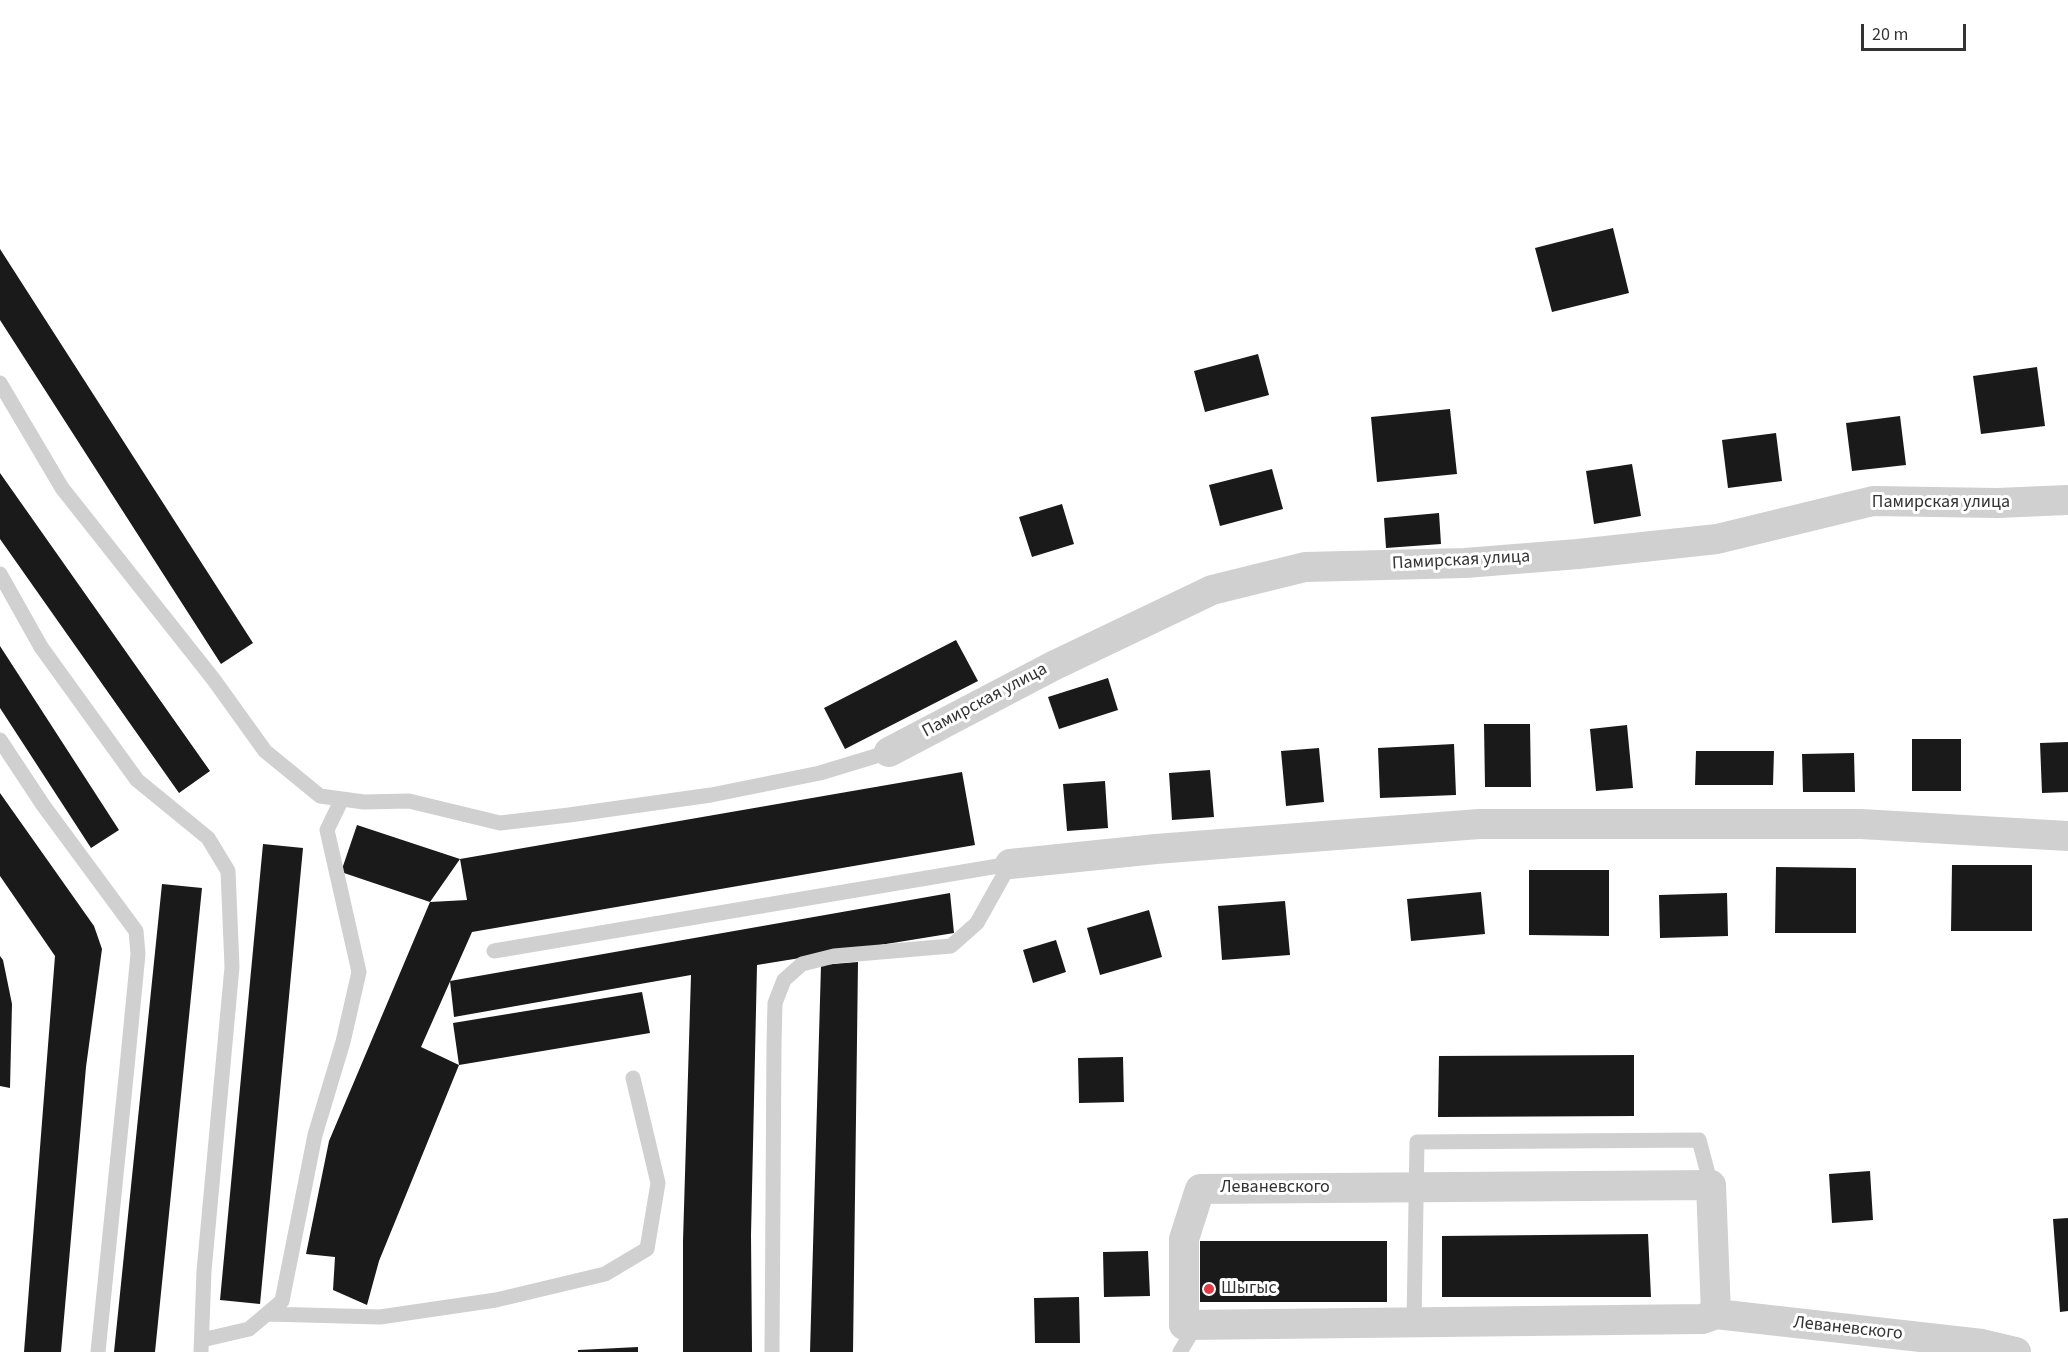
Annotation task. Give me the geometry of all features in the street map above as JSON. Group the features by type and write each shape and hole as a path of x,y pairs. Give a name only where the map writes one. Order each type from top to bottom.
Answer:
{"street":[{"name":"Памирская улица","path":"888,752 1053,666 1212,590 1305,567 1465,563 1578,554 1705,540 1873,501 1997,503 2068,500"},
{"path":"1010,864 1156,849 1479,824 1861,824 2068,836"},
{"path":"1711,1185 1716,1314"},
{"name":"Леваневского","path":"1711,1185 1200,1189 1184,1239 1184,1325 1702,1319 1716,1314 2016,1352"}],"lane":[{"path":"0,383 62,488 214,680 265,751 320,796 364,802 410,801 500,823 711,795 820,773 888,752"},
{"path":"0,574 41,647 137,780 208,838 228,871 232,967 204,1271 201,1346 249,1329 282,1301 315,1135 343,1042 358,972 327,830 342,799"},
{"path":"0,740 43,805 136,931 138,954 129,1056 98,1352"},
{"path":"494,951 1010,864"},
{"path":"772,1352 775,1003 784,981 802,964 834,956 951,946 977,923 1010,864"},
{"path":"267,1314 380,1317 496,1300 605,1274 647,1249 658,1183 633,1078"},
{"path":"1414,1322 1417,1142 1699,1140 1711,1185"},
{"path":"1180,1352 1196,1325"}],"building":[{"path":"1613,228 1629,293 1552,312 1535,248"},
{"path":"0,249 253,643 221,664 0,320"},
{"path":"1258,354 1269,395 1205,412 1194,371"},
{"path":"2037,367 2045,426 1981,434 1973,376"},
{"path":"1450,409 1457,474 1377,482 1371,417"},
{"path":"1900,416 1906,465 1852,471 1846,423"},
{"path":"1776,433 1782,481 1728,488 1722,440"},
{"path":"1632,464 1641,516 1594,524 1586,471"},
{"path":"1272,469 1283,509 1220,526 1209,485"},
{"path":"0,473 210,771 179,793 0,539"},
{"path":"1062,504 1074,544 1032,557 1019,517"},
{"path":"1439,513 1441,544 1386,548 1384,518"},
{"path":"956,640 978,681 845,749 824,708"},
{"path":"0,646 119,830 91,848 0,708"},
{"path":"1108,678 1118,710 1059,729 1048,697"},
{"path":"1484,724 1530,724 1531,787 1485,787"},
{"path":"1627,725 1633,788 1596,791 1590,729"},
{"path":"1912,739 1961,739 1961,791 1912,791"},
{"path":"2068,742 2068,792 2042,793 2040,743"},
{"path":"1454,744 1456,795 1380,798 1378,748"},
{"path":"1319,748 1324,802 1286,806 1281,751"},
{"path":"1696,751 1774,751 1773,785 1695,785"},
{"path":"1854,753 1855,792 1803,792 1802,754"},
{"path":"1210,770 1214,817 1172,820 1169,773"},
{"path":"962,772 975,845 472,932 421,1047 459,1065 379,1261 367,1305 333,1290 335,1257 306,1254 329,1141 430,902 467,900 460,859"},
{"path":"1105,781 1108,828 1067,831 1063,784"},
{"path":"0,793 94,926 102,949 86,1067 61,1352 24,1352 55,956 0,876"},
{"path":"357,825 460,859 430,902 341,872"},
{"path":"263,844 303,848 260,1304 220,1300"},
{"path":"1952,865 2032,865 2032,931 1951,931"},
{"path":"1776,867 1856,868 1856,933 1775,933"},
{"path":"1529,870 1609,870 1609,936 1529,935"},
{"path":"162,884 202,888 155,1352 114,1352"},
{"path":"1481,892 1485,934 1411,941 1407,899"},
{"path":"950,893 954,933 757,965 751,1235 752,1352 683,1352 683,1241 691,975 454,1017 450,981"},
{"path":"1727,893 1728,936 1660,938 1659,895"},
{"path":"1285,901 1290,955 1222,960 1218,906"},
{"path":"1149,910 1162,957 1100,975 1087,928"},
{"path":"1056,940 1066,972 1033,983 1023,950"},
{"path":"0,956 3,960 12,1004 10,1088 0,1086"},
{"path":"858,962 853,1352 810,1352 821,965"},
{"path":"642,992 650,1033 459,1065 453,1023"},
{"path":"1634,1055 1634,1116 1438,1117 1439,1056"},
{"path":"1123,1057 1124,1102 1079,1103 1078,1058"},
{"path":"1870,1171 1873,1220 1832,1223 1829,1174"},
{"path":"2068,1218 2068,1311 2060,1312 2053,1219"},
{"path":"1648,1234 1651,1297 1442,1297 1442,1236"},
{"path":"1200,1241 1387,1241 1387,1302 1200,1302"},
{"path":"1148,1251 1150,1296 1104,1297 1103,1252"},
{"path":"1079,1297 1080,1343 1035,1343 1034,1298"},
{"path":"638,1347 638,1352 578,1352 578,1350"}],"place":[{"name":"Шыгыс","path":"1209,1289"}]}
